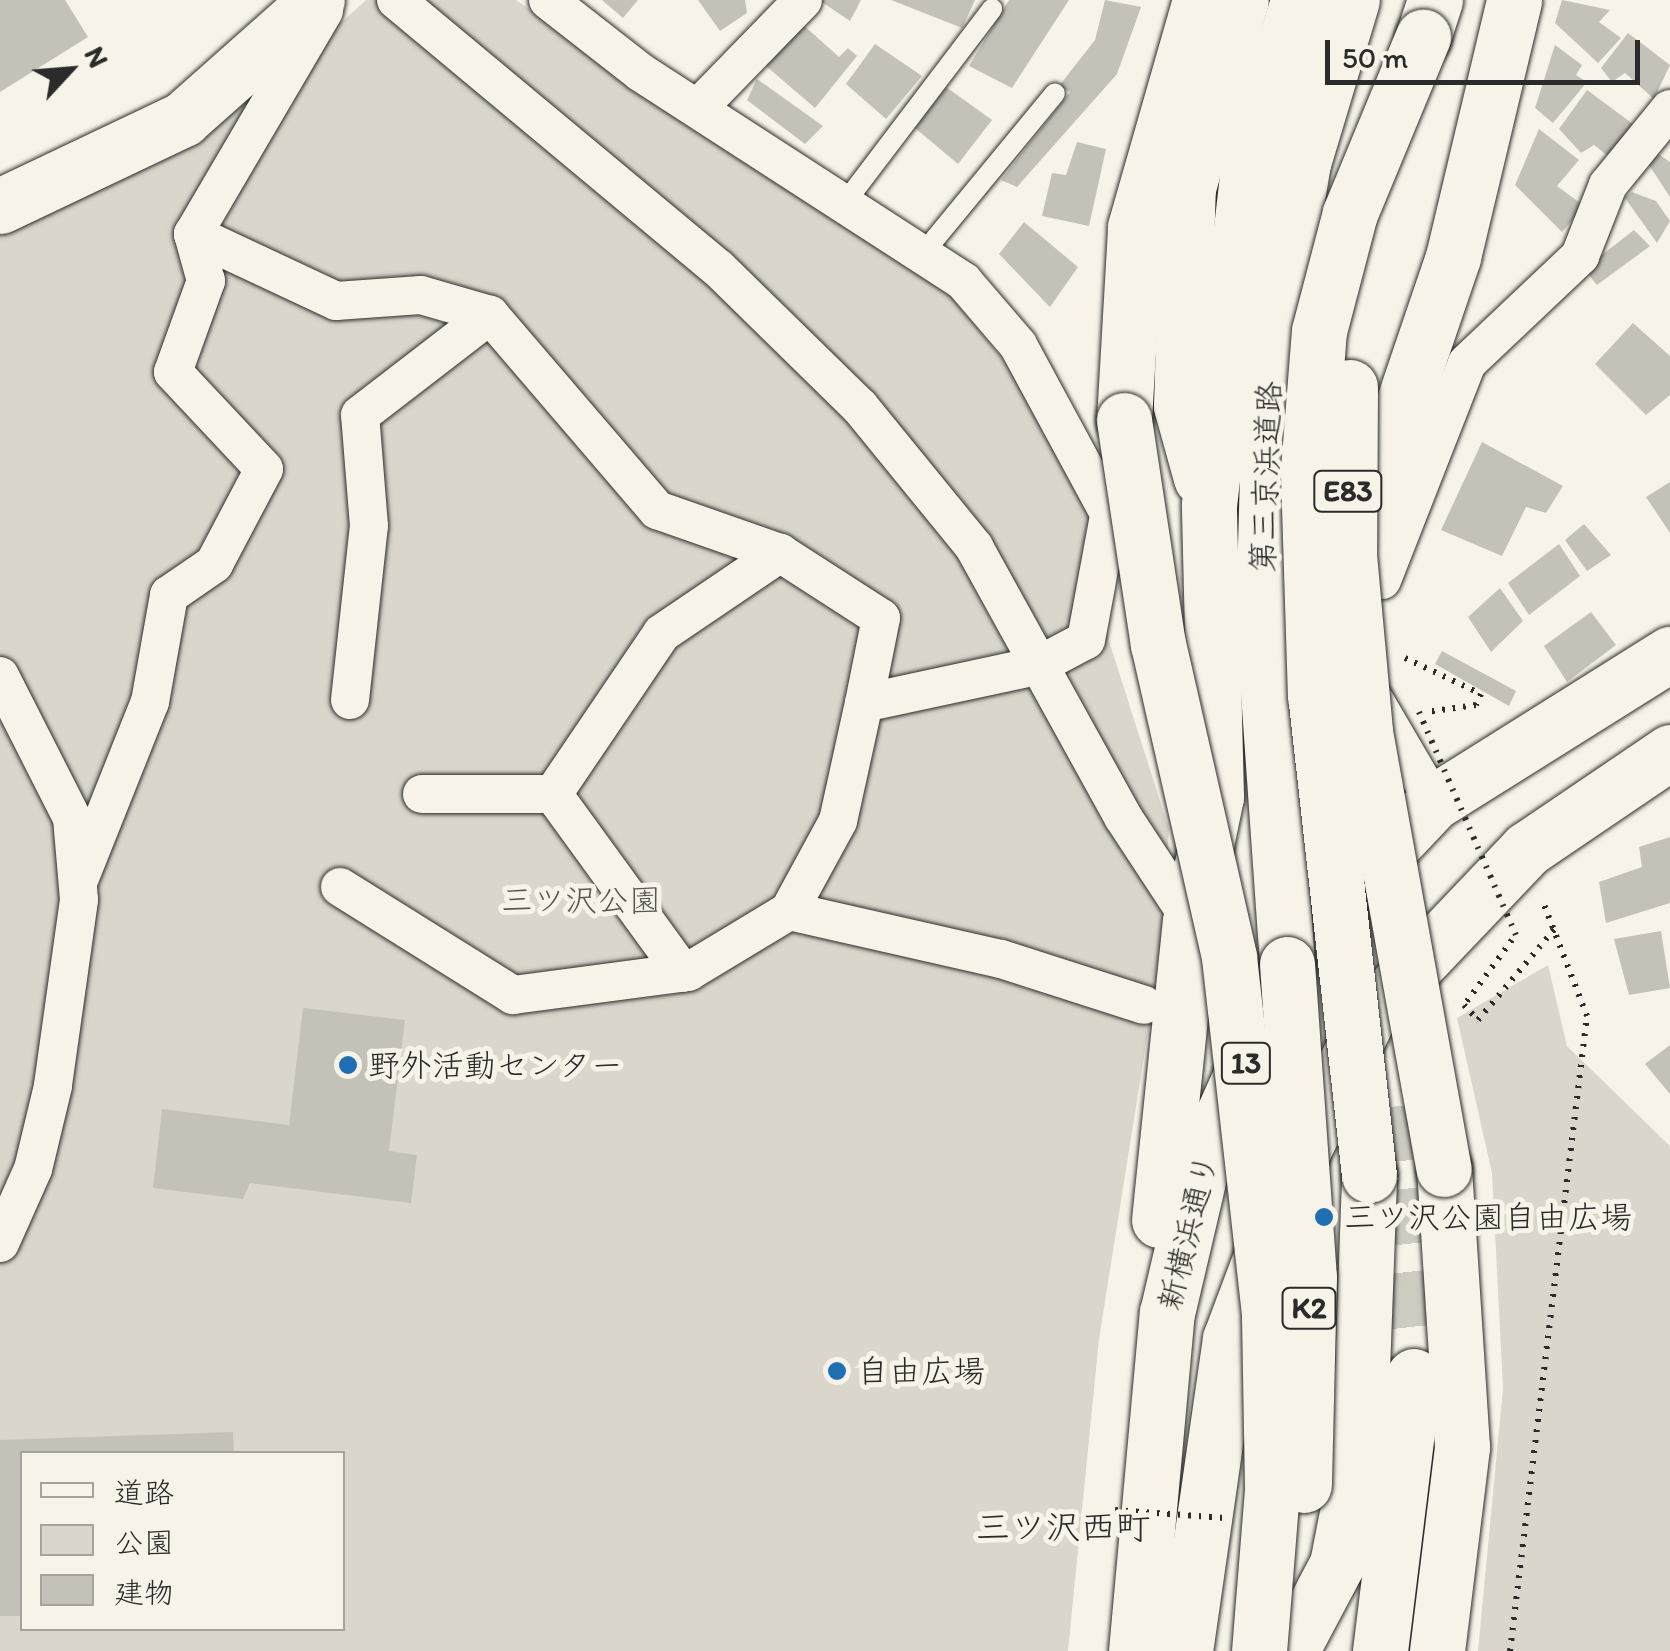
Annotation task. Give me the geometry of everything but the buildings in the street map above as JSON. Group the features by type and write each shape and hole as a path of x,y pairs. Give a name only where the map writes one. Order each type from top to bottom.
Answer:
{"main road":[{"path":"0,206 183,119 316,0"},
{"path":"1200,0 1136,227 1124,420 1158,644 1236,1014 1269,1316 1272,1490 1259,1651"},
{"path":"1209,505 1181,406 1188,188 1241,0"},
{"path":"1166,1322 1154,1263 1190,922 1216,797 1209,505 1248,167 1298,0"},
{"name":"第三京浜道路","path":"1280,989 1262,502 1270,362 1303,164 1352,0"},
{"path":"1347,1066 1330,915 1377,656 1387,451 1453,257 1514,0"},
{"path":"1291,1651 1337,1564 1359,1452 1369,1175 1316,697 1308,470 1320,331 1346,230 1430,19"},
{"name":"E83","path":"1430,19 1362,294 1347,467 1363,713 1402,950 1444,1169 1462,1447 1436,1651"},
{"name":"新横浜通り","path":"1136,1651 1166,1322 1203,1158 1280,989 1330,915 1434,802 1670,654"},
{"name":"新横浜通り","path":"1185,1651 1230,1339 1317,1108 1347,1066 1369,1015 1527,848 1670,752"},
{"name":"K2","path":"1280,989 1310,1406 1282,1651"},
{"path":"1380,1651 1414,1376"}],"street":[{"path":"0,1243 33,1169 53,1086 79,880 150,702 169,595 214,564 264,469 172,372 206,282 192,234 330,0"},
{"path":"396,0 718,269 860,407 974,547 1036,666 1190,922 1280,989 1347,1066"},
{"path":"548,0 699,107 847,200 920,257 964,282 1018,345 1110,510 1172,665 1191,748 1190,922"},
{"path":"699,107 803,0"},
{"path":"1434,802 1393,742 1377,656 1468,364 1580,256 1608,186 1670,108"},
{"path":"192,234 336,301 421,295 490,315 657,510 780,553 881,618 838,821 788,911 683,973 513,995 340,887"},
{"path":"350,700 369,526 360,415 490,315"},
{"path":"864,704 1036,666 1086,640 1110,510"},
{"path":"553,794 662,633 780,553"},
{"path":"0,676 66,802 79,880"},
{"path":"422,794 553,794"},
{"path":"553,794 683,973"},
{"path":"788,911 1001,959 1144,1005"}],"lane":[{"path":"847,200 992,9"},
{"path":"920,257 1055,92"}],"path":[{"path":"1377,656 1481,694 1476,705 1419,712 1516,934 1464,1005 1478,1020 1558,926"},
{"path":"1510,1651 1587,1016 1558,926 1543,902"},
{"path":"1115,1510 1236,1519"}],"green space":[{"name":"三ツ沢公園","path":"366,0 516,0 953,298 1009,367 1095,524 1109,641 1169,829 1160,956 1099,1339 1068,1651 0,1651 0,205 288,71"},
{"path":"1548,965 1567,1046 1670,1146 1670,1651 1478,1651 1503,1388 1492,1173 1457,1018"}],"tunnel":[{"path":"1385,1107 1414,1376"}],"place":[{"name":"野外活動センター","path":"348,1065"},
{"name":"三ツ沢公園自由広場","path":"1324,1217"},
{"name":"自由広場","path":"837,1371"}],"district":[{"name":"三ツ沢西町","path":"1063,1527"}]}
